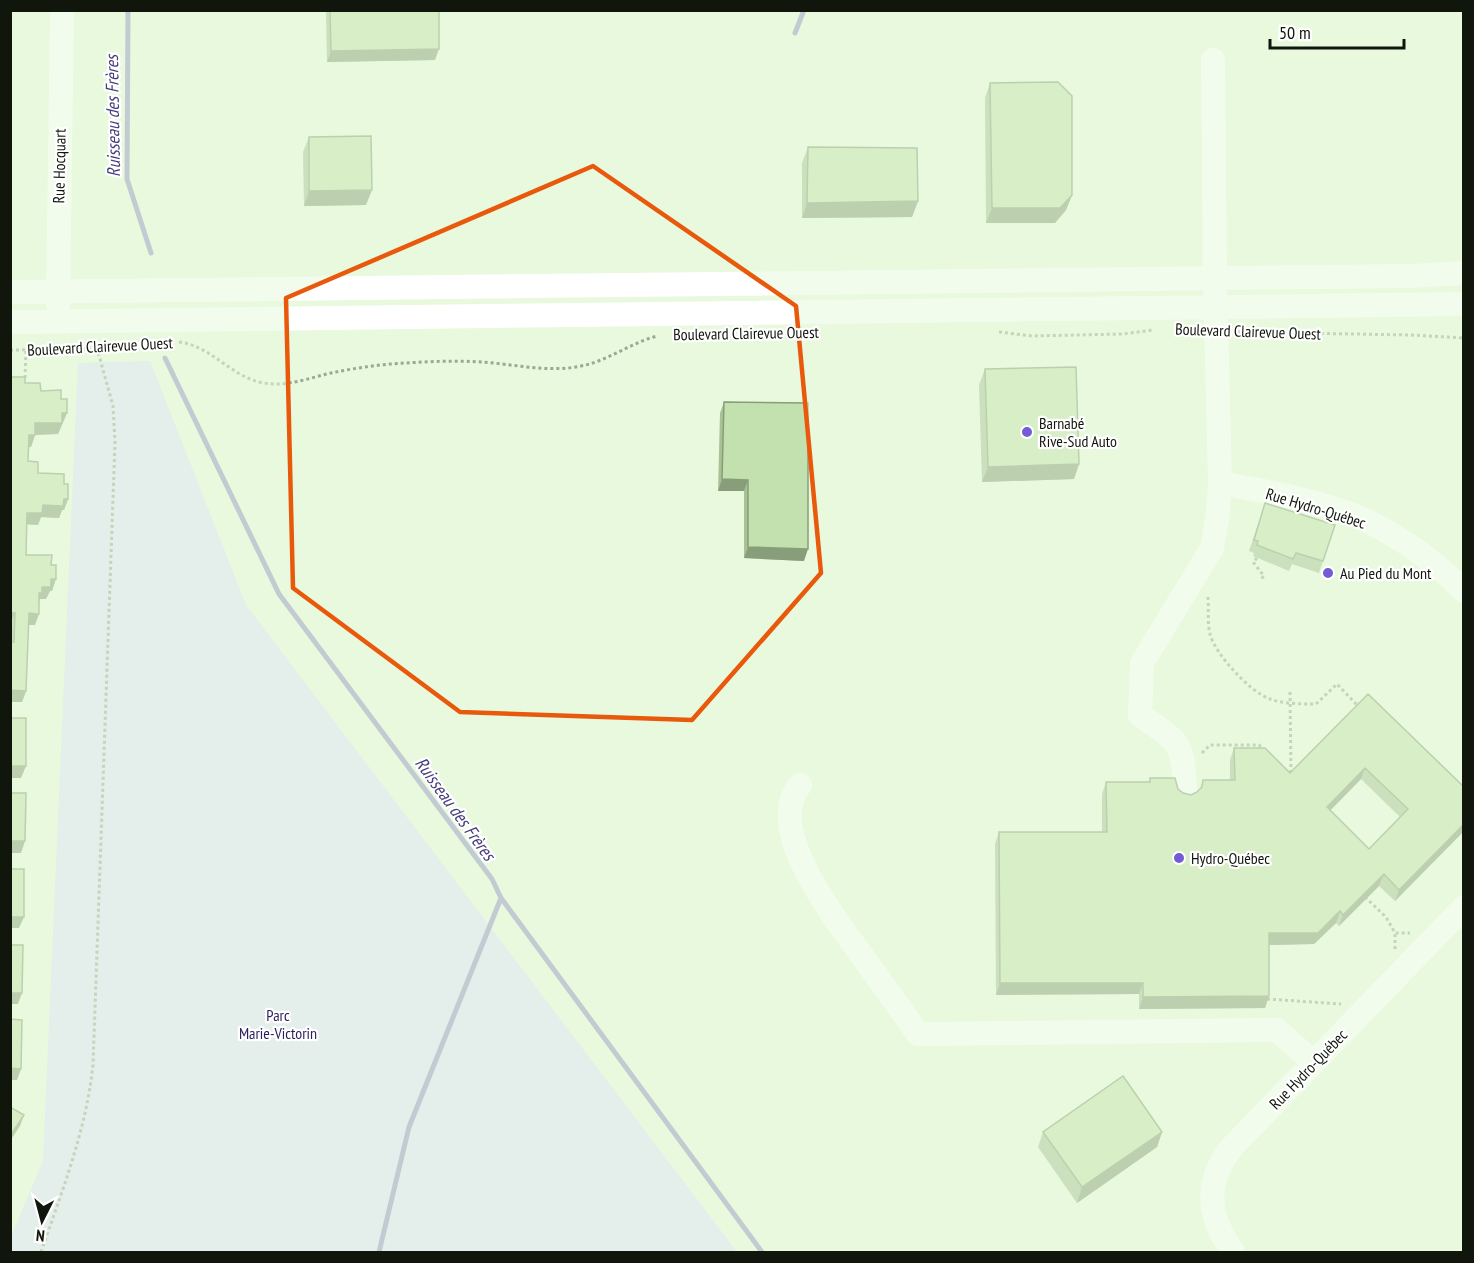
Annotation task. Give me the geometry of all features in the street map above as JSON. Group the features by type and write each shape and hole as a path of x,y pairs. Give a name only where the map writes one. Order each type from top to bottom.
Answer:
{"street":[{"name":"Rue Hocquart","path":"59,321 62,10"},
{"path":"1185,792 1184,765 1179,748 1171,737 1140,715 1142,663 1212,548 1218,513 1220,483 1213,60"},
{"path":"10,292 1464,273"},
{"path":"920,281 920,310"},
{"path":"374,287 374,317"},
{"name":"Boulevard Clairevue Ouest","path":"10,322 920,310 1216,318 1464,304"},
{"name":"Rue Hydro-Québec","path":"1220,483 1314,504 1369,522 1402,541 1464,591"},
{"path":"800,785 793,794 791,809 792,827 800,859 816,891 918,1034 1277,1030 1314,1063"},
{"name":"Rue Hydro-Québec","path":"1233,1252 1218,1228 1213,1211 1213,1185 1218,1168 1233,1146 1464,907"}],"path":[{"name":"Boulevard Clairevue Ouest","path":"1216,318 1244,333 1464,338"},
{"name":"Boulevard Clairevue Ouest","path":"991,330 1032,336 1124,334 1157,329"},
{"name":"Boulevard Clairevue Ouest","path":"176,342 190,344 203,350 249,379 281,384 351,369 406,363 471,362 565,369 590,364 635,343 662,335"},
{"name":"Boulevard Clairevue Ouest","path":"10,350 97,348 136,342"},
{"path":"41,1252 80,1138 93,1065 115,442 113,406 97,348"},
{"path":"13,381 25,380 26,350"},
{"path":"1257,558 1252,562 1264,576 1260,580"},
{"path":"1203,590 1208,597 1210,633 1219,654 1246,682 1266,697 1290,703 1317,704 1336,684 1359,707"},
{"path":"1290,692 1291,775"},
{"path":"1199,756 1210,745 1259,745 1267,752"},
{"path":"1283,767 1296,780"},
{"path":"1364,895 1386,917 1395,933 1413,934"},
{"path":"1265,999 1368,1006"}],"highlighted area":[{"path":"593,166 796,306 821,573 692,720 460,712 293,588 286,298"}],"green space":[{"name":"Parc Marie-Victorin","path":"150,361 246,605 737,1252 11,1252 11,1236 43,1161 78,363"}],"building":[{"path":"330,10 439,10 439,49 331,51"},
{"path":"1058,82 1072,96 1072,195 1060,208 992,208 990,83"},
{"path":"371,136 372,190 309,191 309,137"},
{"path":"808,147 917,148 918,201 807,203"},
{"name":"Barnabé Rive-Sud Auto","path":"1076,367 1079,464 988,467 985,369"},
{"path":"10,377 25,377 25,383 40,383 41,391 61,390 61,399 67,399 67,413 62,413 62,423 35,423 35,435 29,435 28,461 38,462 38,473 64,474 64,484 68,484 68,499 64,499 63,506 43,505 42,513 27,513 26,555 52,555 51,565 56,565 56,579 51,579 51,587 42,587 42,593 39,593 39,614 29,613 26,691 10,690 10,642 14,642 15,613 10,613"},
{"path":"724,402 808,403 808,549 748,547 748,480 722,479"},
{"path":"1265,503 1335,525 1323,561 1296,553 1293,559 1257,545 1258,541 1254,540"},
{"name":"Hydro-Québec","path":"1368,694 1464,787 1464,824 1399,890 1384,874 1343,915 1340,911 1318,933 1269,933 1269,996 1143,997 1143,983 1000,983 999,832 1107,832 1106,782 1150,782 1150,778 1175,778 1178,789 1191,795 1202,787 1203,780 1235,780 1234,748 1265,748 1290,773","holes":["1365,768 1408,809 1369,849 1327,807"]},
{"path":"10,718 26,718 26,766 10,766"},
{"path":"10,793 26,793 25,841 10,841"},
{"path":"10,869 24,869 24,917 10,917"},
{"path":"10,945 23,945 22,993 10,993"},
{"path":"10,1019 22,1020 21,1069 10,1068"},
{"path":"1123,1076 1162,1132 1082,1187 1043,1132"},
{"path":"10,1107 24,1115 10,1136"}],"waterway":[{"name":"Ruisseau des Frères","path":"128,10 127,179 151,253"},
{"path":"795,33 804,10"},
{"name":"Ruisseau des Frères","path":"165,358 279,594 492,879 501,898 762,1252"},
{"path":"379,1252 409,1127 501,898"}],"place":[{"name":"Barnabé Rive-Sud Auto","path":"1027,432"},
{"name":"Au Pied du Mont","path":"1328,573"},
{"name":"Hydro-Québec","path":"1179,858"}]}
